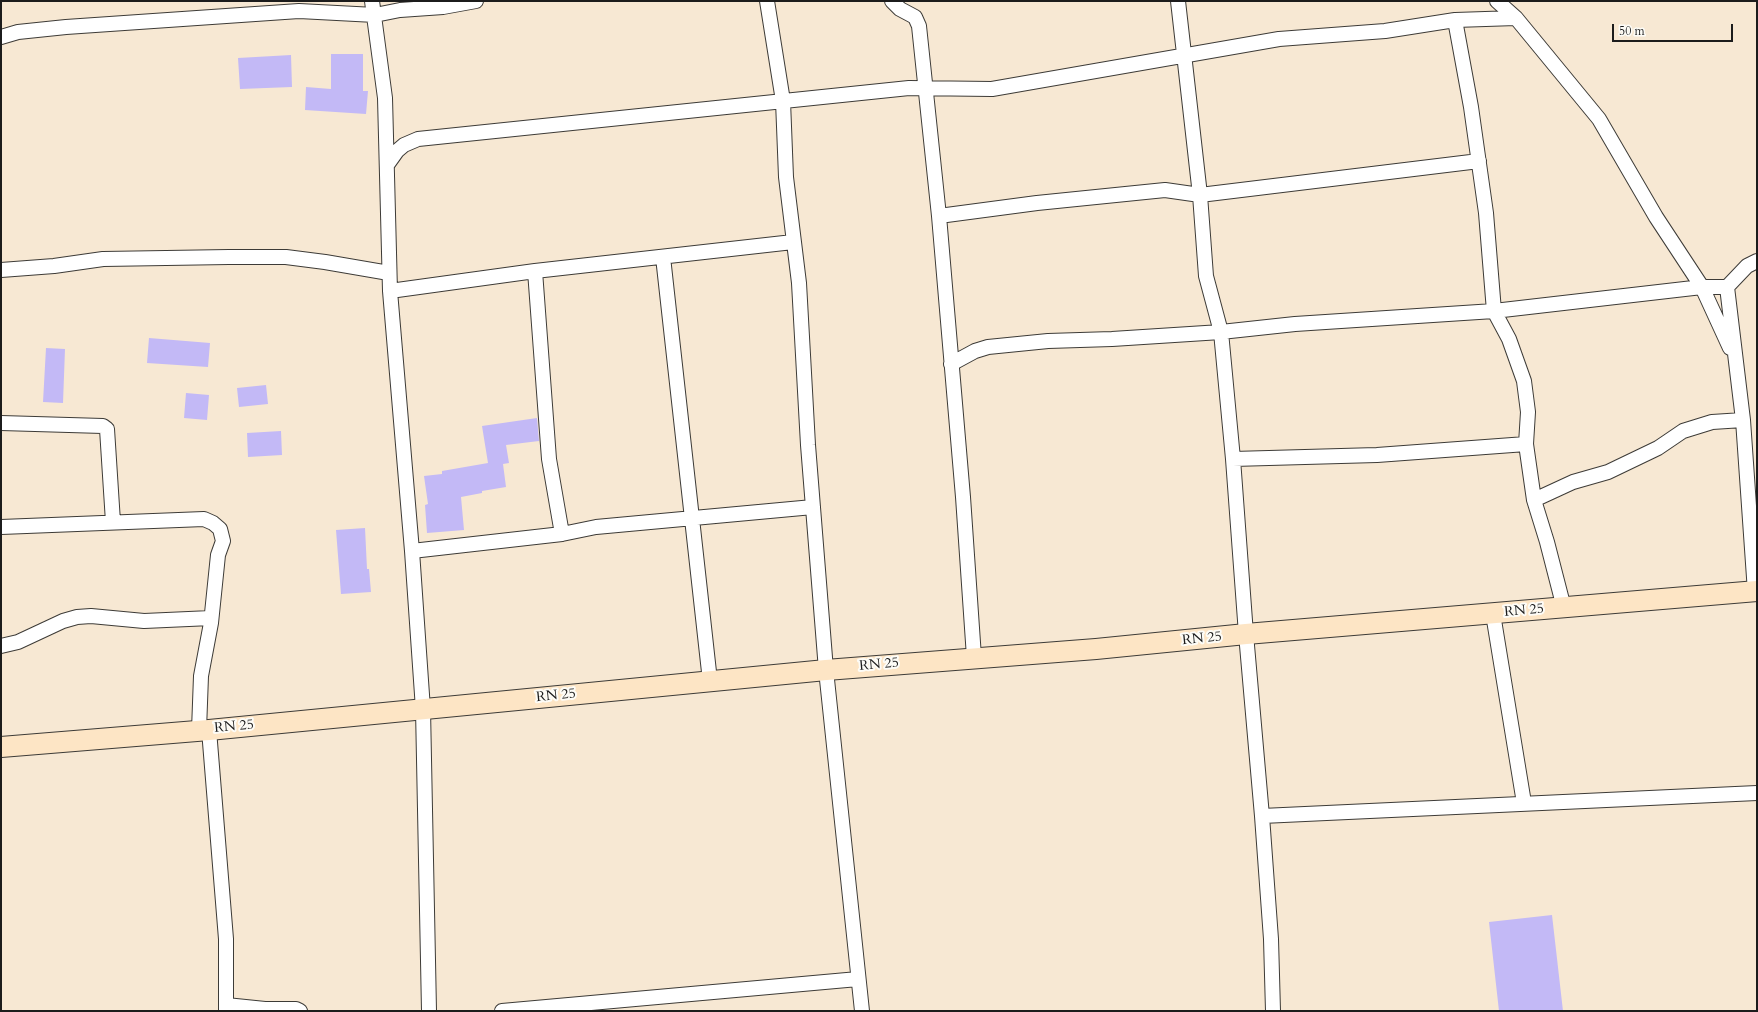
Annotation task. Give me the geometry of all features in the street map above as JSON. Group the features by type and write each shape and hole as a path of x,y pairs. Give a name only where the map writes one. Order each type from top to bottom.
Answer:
{"main road":[{"name":"RN 25","path":"1,747 204,730 826,670 974,657 1096,649 1246,634 1756,591"}],"street":[{"path":"372,1 385,98 390,291 412,551 423,709 429,1011"},
{"path":"1,37 18,32 66,27 299,11 375,15 400,10 443,7 476,1"},
{"path":"767,1 783,101 786,177 799,283 808,445 826,670 862,1011"},
{"path":"892,1 900,9 914,17 919,26 927,88 963,497 974,657"},
{"path":"1178,1 1200,195 1206,276 1221,332 1233,458 1246,634 1262,816 1271,939 1274,1011"},
{"path":"1497,1 1516,18 1599,119 1656,217 1702,287 1736,361"},
{"path":"387,165 400,148 418,139 910,88 992,89 1279,39 1386,31 1455,20 1516,18"},
{"path":"1455,20 1471,108 1486,213 1494,311 1509,339 1524,381 1528,412 1526,444 1534,500 1547,542 1564,608"},
{"path":"939,216 1037,203 1165,190 1200,195 1479,161"},
{"path":"390,291 535,272 793,242"},
{"path":"1,270 54,266 103,258 286,257 389,273"},
{"path":"663,257 710,681"},
{"path":"951,364 976,351 988,347 1048,341 1112,339 1221,332 1295,324 1494,311 1702,287 1727,287 1747,266 1757,261"},
{"path":"535,272 548,459 562,534"},
{"path":"1727,287 1743,420 1756,591"},
{"path":"1534,500 1573,482 1608,472 1658,448 1683,431 1712,422 1743,420"},
{"path":"1,423 103,426 107,429 113,522"},
{"path":"1233,458 1377,454 1526,444"},
{"path":"412,551 562,534 596,527 813,507"},
{"path":"1,527 204,519 213,522 220,529 223,541 217,562 211,618 201,676 204,730 226,939 226,1008 296,1009 300,1011"},
{"path":"1493,614 1524,803"},
{"path":"1,646 18,642 63,621 77,617 90,616 144,621 211,618"},
{"path":"1262,816 1757,793"},
{"path":"502,1011 858,980"}],"building":[{"path":"331,54 363,54 363,91 368,91 366,114 305,110 306,87 331,89"},
{"path":"291,55 292,87 240,89 238,58"},
{"path":"149,338 210,343 208,367 147,363"},
{"path":"46,348 65,349 63,403 43,402"},
{"path":"266,385 268,404 239,407 237,388"},
{"path":"186,393 209,395 207,420 184,418"},
{"path":"537,418 539,441 506,445 509,463 503,464 506,487 482,491 482,493 461,497 464,530 427,533 425,505 428,504 424,476 442,474 442,471 488,463 482,426"},
{"path":"281,431 282,455 248,457 247,433"},
{"path":"365,528 367,569 369,569 371,592 341,594 336,530"},
{"path":"1552,915 1563,1011 1499,1011 1489,922"}]}
